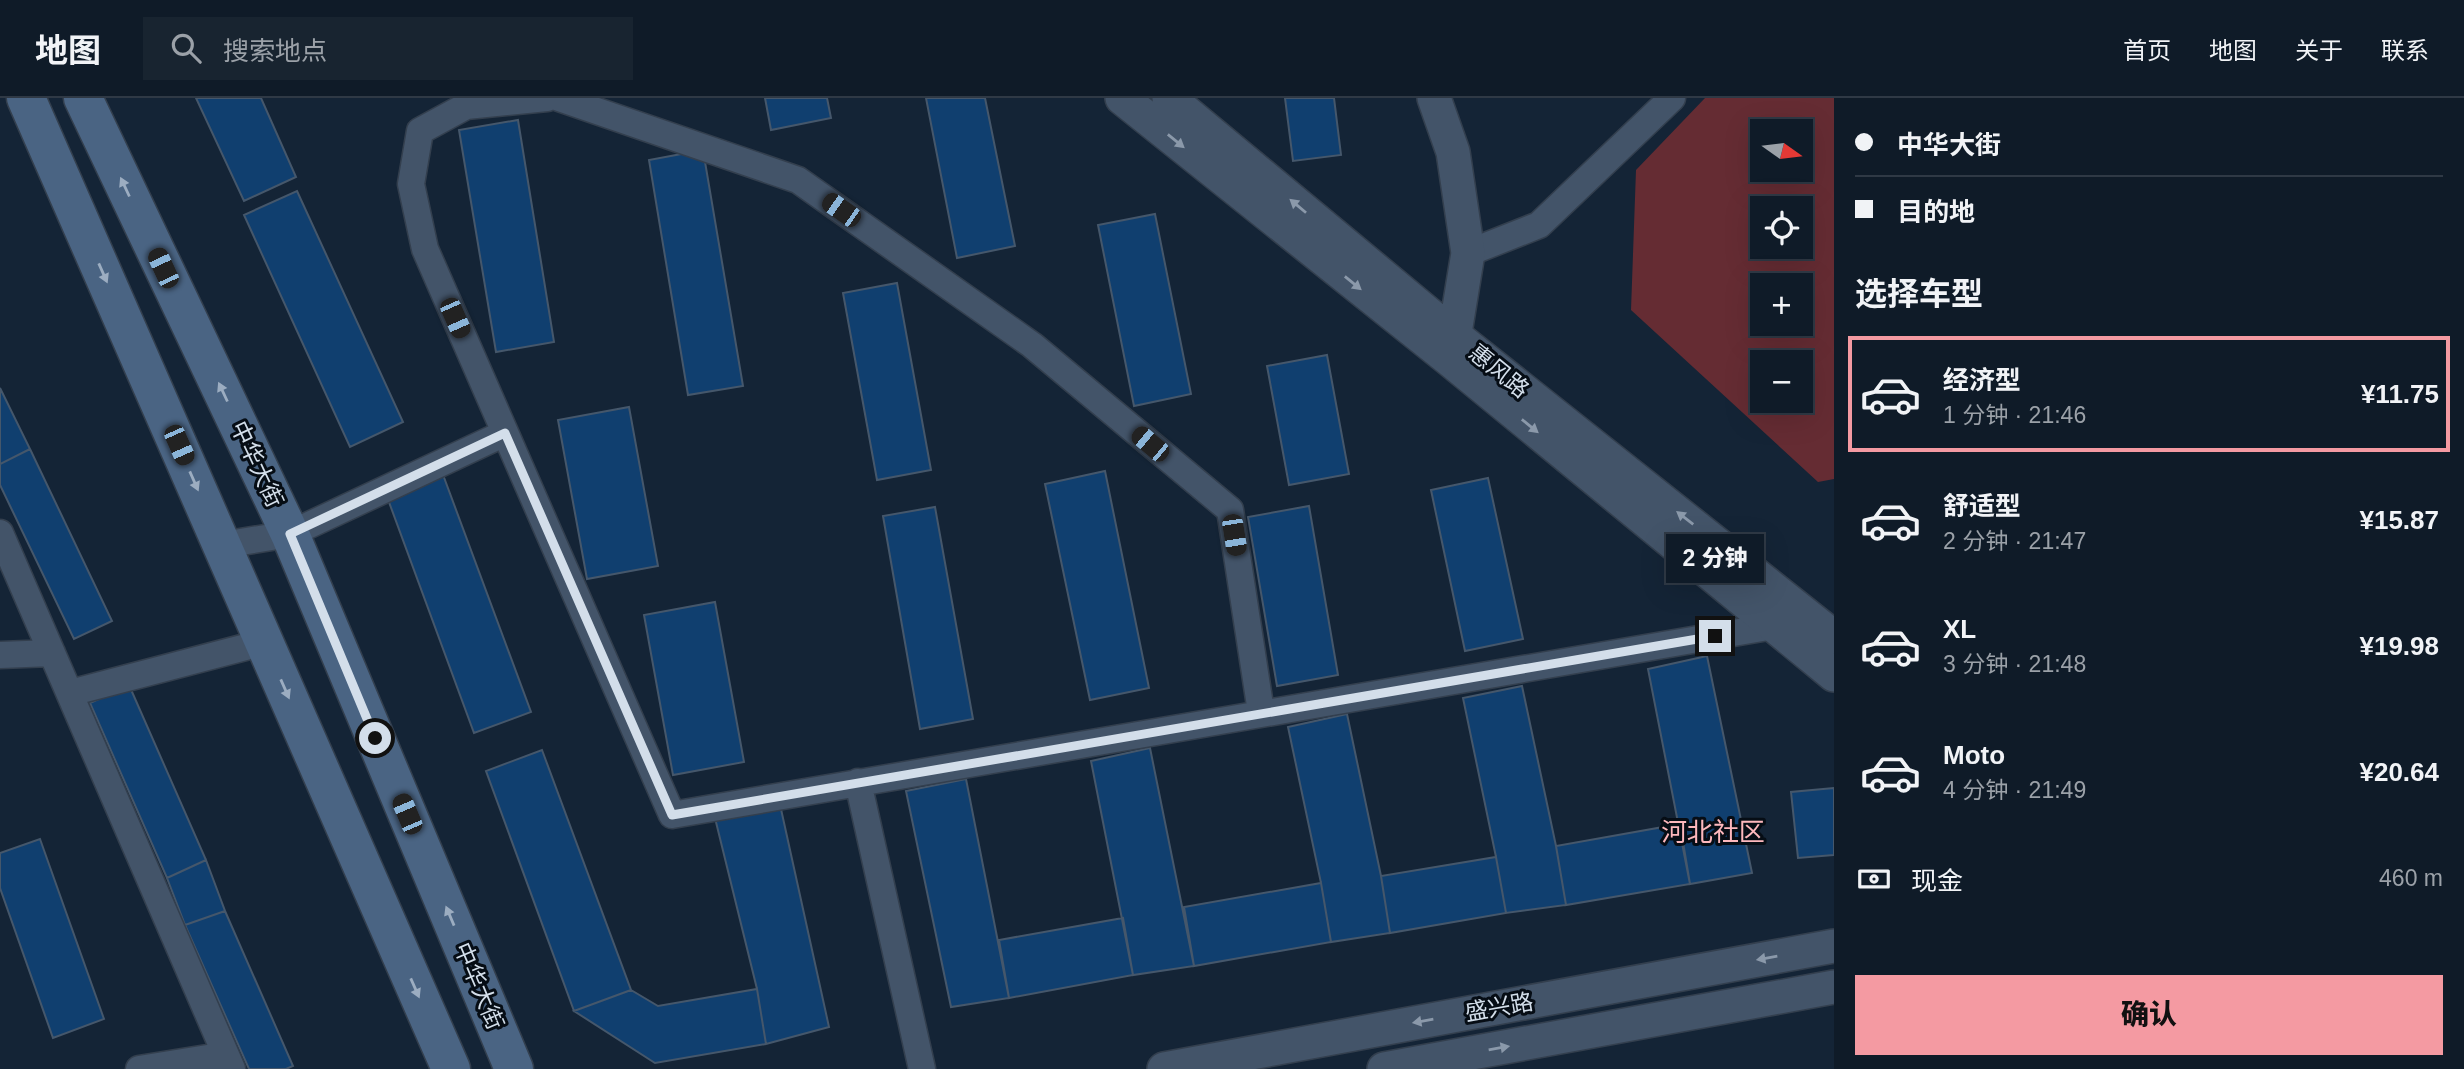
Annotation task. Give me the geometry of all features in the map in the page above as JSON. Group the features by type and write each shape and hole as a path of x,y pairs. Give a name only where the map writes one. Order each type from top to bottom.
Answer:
{"main road":[{"path":"26,98 451,1069"},
{"name":"中华大街","path":"83,98 290,534 514,1069"}],"street":[{"path":"547,98 466,106 420,131 411,184 425,249 672,815 1787,618 1834,637"},
{"path":"559,98 798,180 1032,345 1230,510 1261,712"},
{"path":"1122,98 1452,348 1787,618 1834,675"},
{"name":"惠风路","path":"1169,98 1452,348"},
{"path":"1434,98 1453,152 1468,253 1452,348"},
{"path":"1468,253 1539,225 1672,98"},
{"path":"222,545 290,534 505,433"},
{"path":"0,533 229,1062 139,1069"},
{"path":"70,693 265,642"},
{"path":"0,655 52,653"},
{"path":"858,782 922,1069"},
{"name":"盛兴路","path":"1164,1069 1834,946"},
{"name":"盛兴路","path":"1384,1069 1834,987"}],"shaded area":[{"path":"1705,98 1834,98 1834,479 1818,482 1631,310 1636,170"}],"building":[{"path":"196,98 261,98 296,177 244,201"},
{"path":"765,98 827,98 831,118 771,130"},
{"path":"926,98 985,98 1015,246 957,258"},
{"path":"1285,98 1334,98 1341,155 1293,161"},
{"path":"518,120 554,342 496,352 459,130"},
{"path":"703,150 743,386 688,395 649,160"},
{"path":"297,191 403,422 350,447 244,215"},
{"path":"1155,214 1191,394 1134,406 1098,225"},
{"path":"897,283 931,470 877,480 843,293"},
{"path":"1327,355 1349,474 1289,485 1267,366"},
{"path":"0,388 30,449 0,464"},
{"path":"629,407 658,566 587,579 558,420"},
{"path":"30,449 112,621 74,639 0,485 0,464"},
{"path":"1105,471 1149,688 1090,700 1045,484"},
{"path":"442,472 531,712 474,733 386,494"},
{"path":"1488,478 1523,639 1465,651 1431,490"},
{"path":"1309,506 1338,675 1277,686 1248,517"},
{"path":"935,507 973,719 920,729 883,516"},
{"path":"715,602 744,762 673,775 644,615"},
{"path":"1707,656 1752,873 1690,884 1648,669"},
{"path":"129,685 206,860 167,878 90,703"},
{"path":"1522,686 1566,905 1506,913 1463,698"},
{"path":"1347,714 1381,876 1390,933 1331,942 1288,727"},
{"path":"1150,748 1194,966 1133,975 1091,761"},
{"path":"542,750 631,990 574,1011 486,771"},
{"path":"966,779 1009,998 951,1007 906,791"},
{"path":"1834,788 1834,855 1798,858 1791,792"},
{"path":"779,800 829,1027 766,1044 757,989 714,814"},
{"path":"1680,824 1690,884 1566,905 1556,846"},
{"path":"40,839 104,1019 53,1038 0,888 0,853"},
{"path":"1496,857 1506,913 1390,933 1381,876"},
{"path":"206,860 225,911 185,925 167,878"},
{"path":"1321,883 1331,942 1194,966 1184,907"},
{"path":"225,911 293,1066 286,1069 249,1069 185,925"},
{"path":"1123,918 1133,975 1009,998 999,940"},
{"path":"757,989 766,1044 655,1063 574,1011 631,990 658,1006"}],"district":[{"name":"河北社区","path":"1713,832"}],"route":[{"path":"375,738 290,534 505,433 672,815 1715,636"}]}
